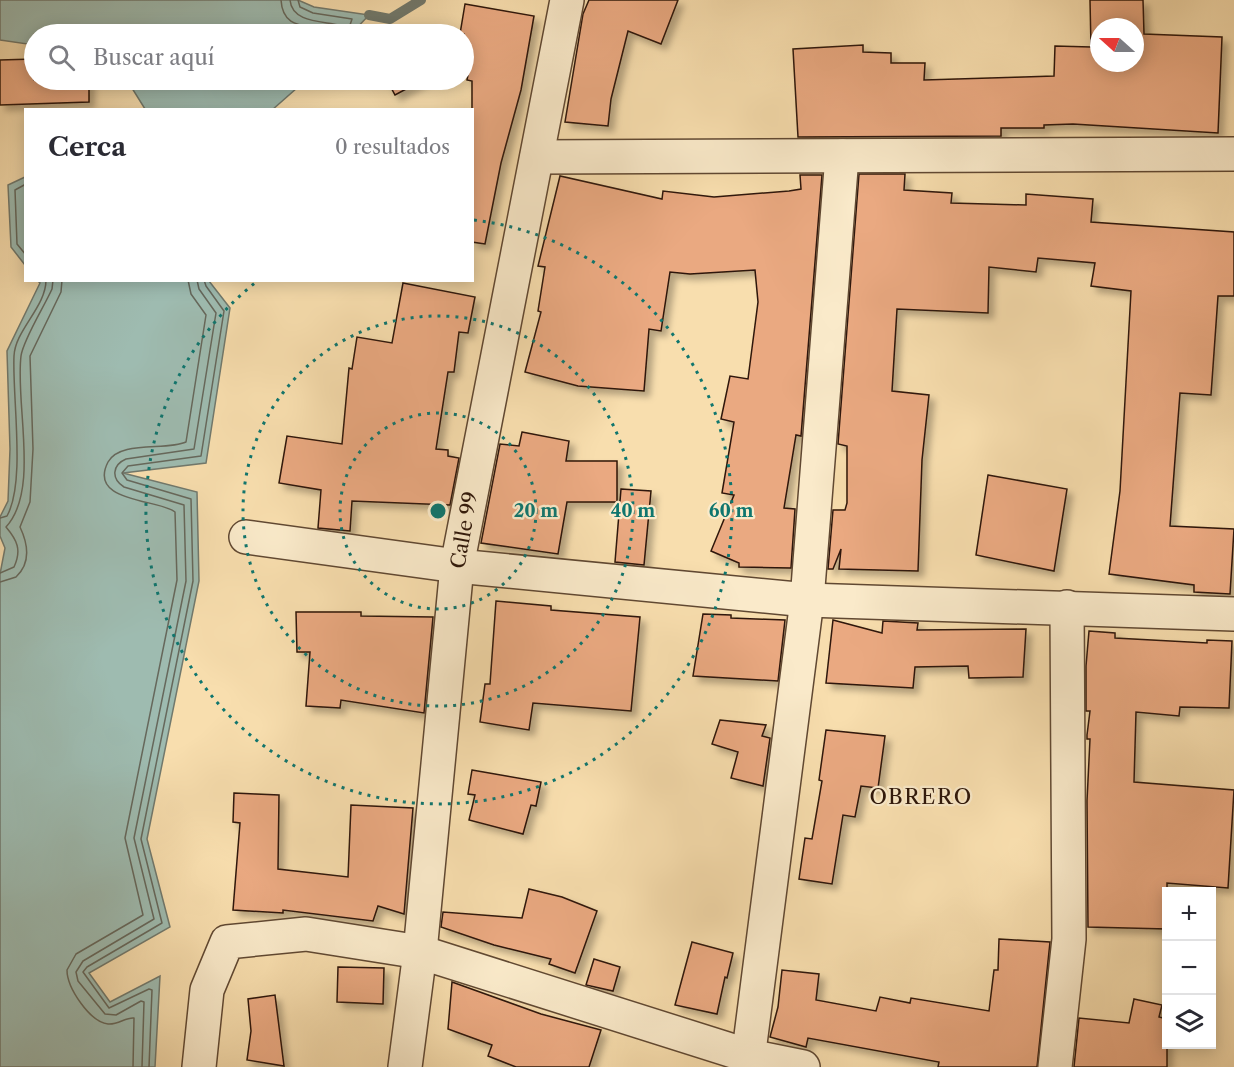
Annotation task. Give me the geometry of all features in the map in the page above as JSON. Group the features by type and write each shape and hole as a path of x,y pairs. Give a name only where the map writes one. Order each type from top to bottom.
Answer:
{"street":[{"name":"Calle 99","path":"405,1067 420,952 457,566 567,0"},
{"path":"537,157 1234,154"},
{"path":"748,1061 807,600 842,156"},
{"path":"246,537 457,566 807,600 1234,614"},
{"path":"1055,1067 1069,939 1067,607"},
{"path":"199,1067 207,990 227,942 306,934 420,952 748,1061 803,1067"}],"water":[{"path":"0,0 298,0 314,7 369,15 360,24 24,24 24,44 0,40"},
{"path":"133,90 295,90 274,108 144,108"},
{"path":"24,177 24,264 11,247 8,185"},
{"path":"210,282 230,308 206,463 123,473 197,492 199,581 147,839 170,927 89,973 110,1002 160,976 155,1067 0,1067 0,574 5,548 0,536 0,517 8,501 10,449 7,351 40,283"}],"building":[{"path":"589,0 678,0 661,44 628,31 611,99 608,126 565,122 583,14"},
{"path":"1090,0 1143,0 1144,18 1090,18"},
{"path":"465,4 534,16 521,90 501,163 485,244 474,242 472,90 474,90 474,24 462,24"},
{"path":"1144,34 1222,37 1218,133 1073,124 1044,125 1044,128 1001,128 1001,136 798,137 793,49 863,45 863,52 891,53 891,63 925,63 924,80 1054,76 1055,46 1090,47 1090,72 1144,72"},
{"path":"24,59 24,90 89,90 89,102 0,105 0,60"},
{"path":"392,90 404,90 395,95"},
{"path":"859,174 905,174 904,190 952,193 951,203 1026,205 1026,194 1093,199 1091,222 1234,232 1234,296 1218,296 1211,395 1180,393 1170,526 1234,529 1230,594 1194,592 1194,585 1109,574 1120,491 1131,291 1091,286 1095,263 1038,258 1036,272 989,267 988,313 897,309 892,391 929,395 922,460 918,571 839,569 841,549 833,569 828,569 833,510 845,510 847,503 847,446 838,444"},
{"path":"800,175 822,175 801,436 796,435 784,508 795,509 791,568 739,567 739,563 711,551 734,495 722,493 734,422 721,419 730,376 748,379 758,302 755,270 690,274 670,272 661,331 649,329 644,391 578,386 525,372 541,312 538,311 545,267 538,266 560,176 662,199 663,191 714,197 801,189"},
{"path":"403,283 475,297 468,333 459,332 454,372 448,372 436,449 448,450 448,456 459,458 450,505 352,501 350,531 318,528 321,490 279,483 287,436 342,444 349,368 352,369 357,337 392,343"},
{"path":"522,432 569,441 566,461 617,461 617,502 567,502 558,554 481,543 500,444 519,446"},
{"path":"988,475 1067,489 1054,571 976,555"},
{"path":"621,489 651,491 644,565 615,562"},
{"path":"496,601 551,606 551,610 640,617 631,711 533,703 529,730 480,722 485,684 490,684"},
{"path":"296,612 361,612 361,616 433,617 424,713 341,700 340,708 306,706 310,652 297,652"},
{"path":"703,614 731,615 731,618 785,620 778,681 693,676"},
{"path":"833,620 882,633 883,621 918,623 917,630 1026,629 1023,677 969,678 968,666 915,667 913,688 826,683"},
{"path":"1089,631 1115,633 1115,638 1207,643 1207,640 1232,641 1229,708 1180,707 1179,716 1136,712 1134,782 1234,790 1228,888 1167,883 1167,887 1162,887 1162,929 1088,927 1087,801 1090,739 1087,739 1087,735 1090,711 1086,711"},
{"path":"720,720 766,725 762,736 770,738 763,786 731,778 738,752 712,744"},
{"path":"826,730 885,736 878,788 861,786 855,817 843,815 832,884 799,879 805,838 812,839 822,781 819,780"},
{"path":"472,770 541,782 536,806 531,805 523,834 469,820 475,795 468,794"},
{"path":"234,793 279,795 278,869 348,877 351,805 413,808 404,914 378,906 373,921 283,910 283,913 233,910 240,823 233,822"},
{"path":"529,889 562,897 597,911 575,973 549,964 551,959 494,945 441,927 443,912 522,918"},
{"path":"999,939 1050,942 1037,1067 938,1067 939,1062 808,1038 806,1047 770,1037 778,1007 782,970 819,974 816,1000 876,1011 880,997 910,1003 911,998 989,1011 994,970 998,970"},
{"path":"692,942 733,953 717,1014 675,1005"},
{"path":"594,959 620,967 613,991 586,985"},
{"path":"338,967 384,968 383,1004 337,1002"},
{"path":"452,982 541,1014 601,1030 589,1067 516,1067 488,1056 492,1045 448,1029"},
{"path":"275,995 284,1066 247,1060 251,1031 248,999"},
{"path":"1134,999 1162,1005 1159,1017 1162,1018 1162,1049 1167,1049 1167,1067 1074,1067 1079,1018 1129,1023"}],"waterway":[{"path":"369,15 390,19 421,0"}],"district":[{"name":"OBRERO","path":"921,796"}]}
